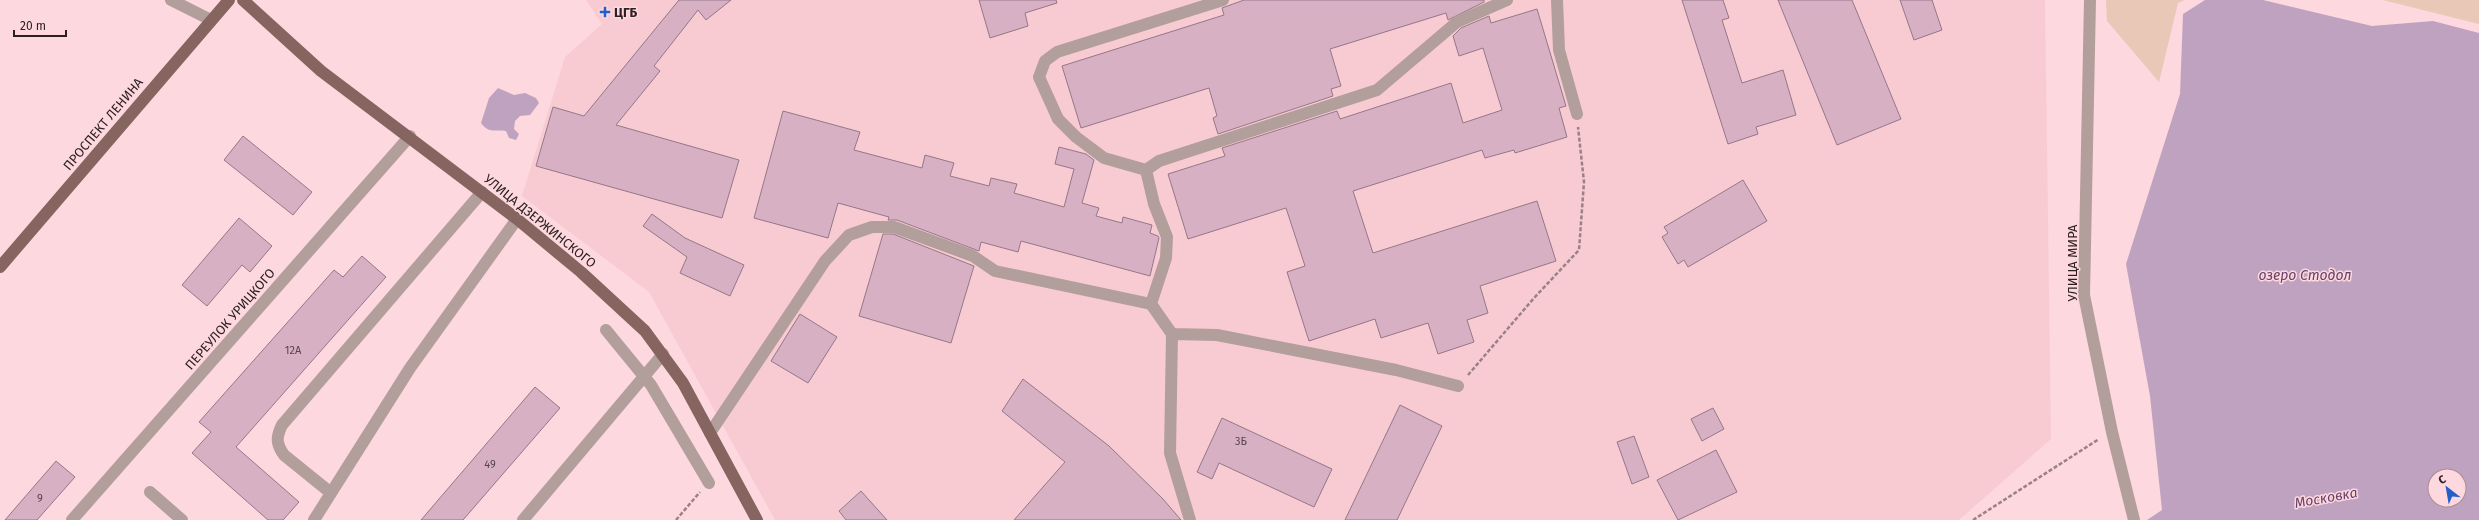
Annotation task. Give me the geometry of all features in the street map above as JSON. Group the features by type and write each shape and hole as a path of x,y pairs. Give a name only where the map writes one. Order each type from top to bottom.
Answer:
{"main road":[{"name":"ПРОСПЕКТ ЛЕНИНА","path":"0,267 229,0"},
{"name":"УЛИЦА ДЗЕРЖИНСКОГО","path":"243,0 321,71 410,136 517,219 614,302 645,332 663,354 683,383 757,520"}],"street":[{"path":"171,0 211,20"},
{"path":"1146,170 1104,158 1076,137 1058,119 1039,77 1045,61 1057,52 1223,0"},
{"path":"1557,0 1559,50 1577,114"},
{"name":"УЛИЦА МИРА","path":"2090,0 2084,295 2112,432 2133,518"},
{"path":"1146,170 1159,161 1377,90 1457,22 1502,1"},
{"name":"ПЕРЕУЛОК УРИЦКОГО","path":"72,520 410,136"},
{"path":"1146,170 1154,204 1167,237 1166,258 1151,304"},
{"path":"331,493 284,455 278,447 277,435 282,425 482,192"},
{"path":"314,520 410,368 517,219"},
{"path":"710,433 825,261 850,235 872,227 894,227 973,256 995,271 1151,304 1172,334 1170,453 1190,520"},
{"path":"606,330 651,385 709,483"},
{"path":"1172,334 1217,335 1396,370 1458,386"},
{"path":"523,520 663,354"},
{"path":"150,492 182,520"}],"path":[{"path":"1458,386 1534,298 1579,250 1584,182 1577,114"},
{"path":"1973,520 2112,432"},
{"path":"676,520 709,483"}],"shaded area":[{"path":"586,0 2045,0 2051,439 1959,520 775,520 649,292 522,196 565,57 602,24"},
{"path":"2106,0 2185,0 2178,3 2159,82 2107,21"},
{"path":"2383,0 2479,0 2479,24"}],"water":[{"name":"озеро Стодол","path":"2205,0 2263,0 2372,26 2433,21 2479,33 2479,520 2147,520 2162,510 2150,396 2126,264 2180,94 2183,14"},
{"path":"498,88 514,95 525,93 536,98 539,103 530,115 520,116 515,121 514,129 519,134 516,140 509,138 506,131 489,130 481,123 489,98"}],"building":[{"path":"679,0 731,0 706,20 698,10 654,66 660,71 616,125 739,160 722,218 536,166 553,107 584,116"},
{"path":"979,0 1056,0 1057,3 1025,13 1028,26 990,38"},
{"path":"1244,0 1484,0 1484,2 1448,20 1446,13 1330,49 1341,86 1331,89 1333,96 1218,134 1213,118 1217,116 1209,88 1081,128 1062,66 1224,15 1222,8"},
{"path":"1682,0 1723,0 1729,18 1722,20 1742,83 1783,70 1796,115 1756,127 1758,134 1728,144"},
{"path":"1778,0 1852,0 1901,119 1837,145"},
{"path":"1900,0 1932,0 1942,30 1914,40"},
{"path":"1537,9 1566,106 1559,108 1567,137 1515,153 1514,150 1485,158 1482,150 1353,191 1373,253 1537,201 1556,261 1480,286 1488,313 1467,320 1474,342 1438,354 1428,323 1381,338 1375,319 1309,341 1287,272 1305,266 1286,208 1188,239 1168,174 1225,156 1222,148 1337,111 1340,119 1451,83 1463,123 1502,110 1483,48 1459,56 1453,36 1461,28 1489,16 1491,23"},
{"path":"783,111 860,132 854,150 922,168 925,155 954,163 950,176 989,186 991,178 1017,184 1014,193 1064,207 1074,169 1055,164 1059,147 1086,154 1094,160 1082,203 1099,208 1096,216 1122,223 1123,217 1152,225 1150,233 1158,236 1159,238 1150,276 1021,241 1018,252 981,242 979,251 897,220 888,220 889,217 838,203 828,238 754,218"},
{"path":"243,136 312,192 293,215 224,160"},
{"path":"1743,180 1767,221 1688,267 1684,260 1678,264 1662,237 1668,233 1664,227"},
{"path":"652,214 685,238 744,265 730,296 680,273 687,257 643,226"},
{"path":"239,218 272,246 250,272 242,265 207,306 182,285"},
{"path":"883,234 893,234 974,266 951,343 859,316"},
{"path":"362,256 386,277 236,447 299,502 283,520 268,520 192,453 211,432 199,422 334,270 343,277"},
{"path":"800,314 837,337 808,383 771,361"},
{"path":"1023,379 1109,446 1163,499 1181,520 1014,520 1065,462 1002,411"},
{"path":"535,387 560,408 463,520 421,520"},
{"path":"1400,405 1442,426 1397,520 1345,520"},
{"path":"1713,408 1724,429 1702,441 1691,419"},
{"path":"1222,418 1332,469 1314,507 1219,463 1212,479 1197,472"},
{"path":"1634,436 1649,477 1632,484 1617,442"},
{"path":"1716,450 1737,492 1678,520 1657,480"},
{"path":"56,461 75,477 37,520 5,520"},
{"path":"861,491 887,520 846,520 839,511"}],"place":[{"name":"ЦГБ","path":"605,12"}],"water label":[{"name":"Московка","path":"2326,498"}]}
